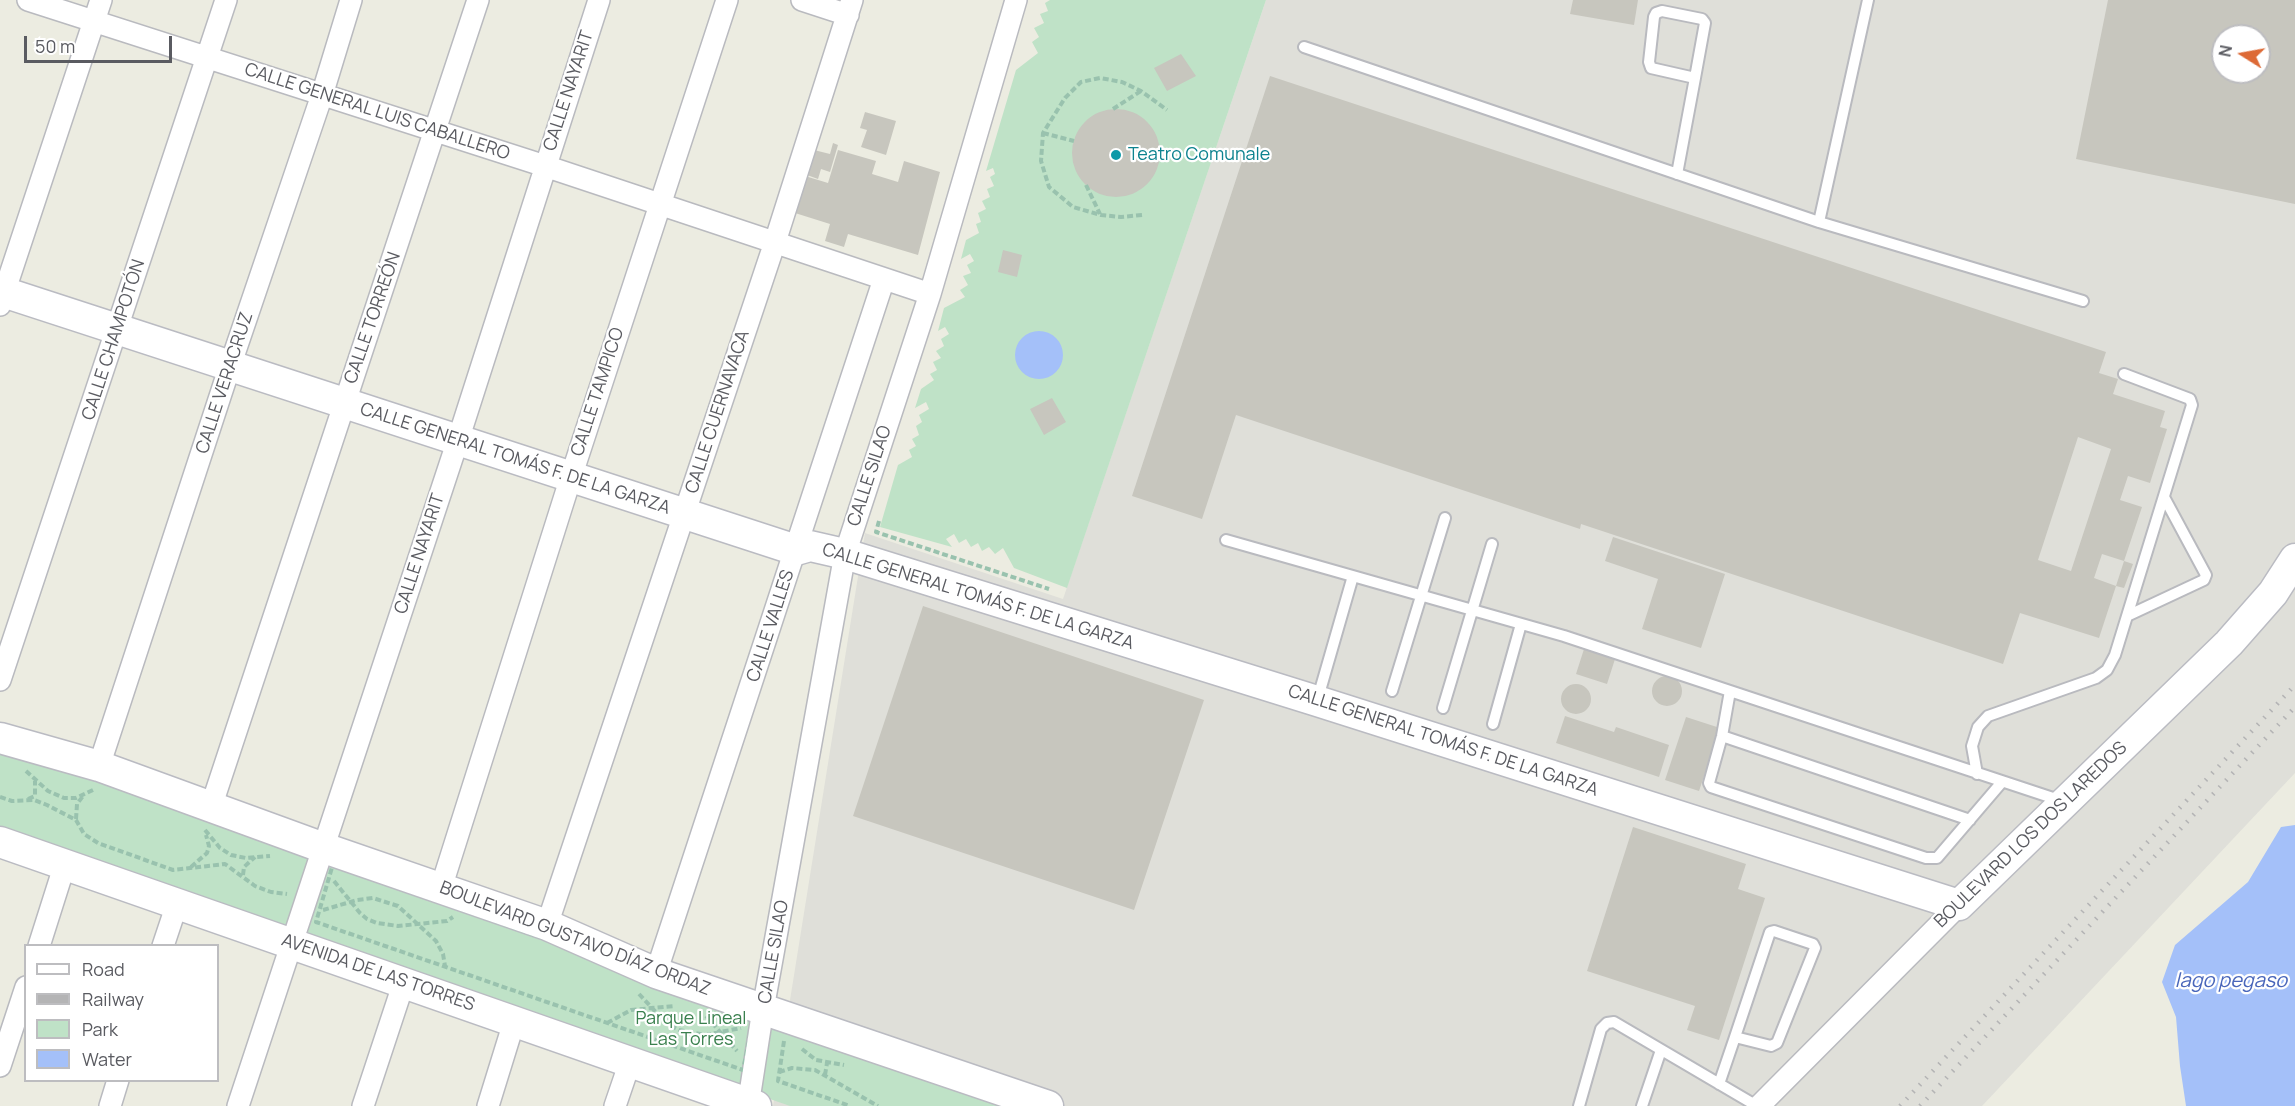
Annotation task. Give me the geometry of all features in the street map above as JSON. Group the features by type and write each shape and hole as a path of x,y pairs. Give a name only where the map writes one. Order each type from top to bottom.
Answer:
{"street":[{"name":"CALLE GENERAL LUIS CABALLERO","path":"28,0 545,166 930,294"},
{"path":"2,296 101,0"},
{"name":"CALLE CHAMPOTÓN","path":"0,680 226,0"},
{"name":"CALLE VERACRUZ","path":"100,778 230,366 322,94 351,0"},
{"name":"CALLE TORREÓN","path":"207,823 478,0"},
{"name":"CALLE NAYARIT","path":"238,1106 291,942 327,862 458,440 599,0"},
{"name":"CALLE TAMPICO","path":"441,888 571,477 727,0"},
{"path":"802,0 850,7"},
{"name":"CALLE SILAO","path":"751,1105 758,1016 845,554 930,294 1016,0"},
{"name":"CALLE CUERNAVACA","path":"548,925 775,242 850,7"},
{"name":"CALLE VALLES","path":"637,976 796,550 884,279"},
{"name":"CALLE GENERAL TOMÁS F. DE LA GARZA","path":"2,296 118,329 796,550 810,546 845,554 1959,905"},
{"name":"BOULEVARD LOS DOS LAREDOS","path":"1758,1106 1959,905 2229,643 2273,593 2295,559"},
{"name":"BOULEVARD GUSTAVO DÍAZ ORDAZ","path":"0,738 207,823 327,862 441,888 548,925 637,976 1048,1106"},
{"name":"AVENIDA DE LAS TORRES","path":"0,842 291,942 751,1105"},
{"path":"39,944 65,864"},
{"path":"163,944 177,904"},
{"path":"363,1106 404,982"},
{"path":"0,1066 24,993"},
{"path":"488,1106 514,1022"},
{"path":"615,1106 630,1062"},
{"path":"110,1106 117,1082"}],"lane":[{"path":"1819,222 1869,0"},
{"path":"1677,174 1695,78 1705,23 1702,19 1674,13 1662,11 1656,13 1649,62 1651,68 1695,78"},
{"path":"1304,46 1819,222 2083,301"},
{"path":"1977,774 1971,746 1978,727 1988,716 2096,678 2107,670 2115,655 2192,405 2190,399 2124,374"},
{"path":"2127,616 2204,580 2206,575 2164,497"},
{"path":"1392,691 1445,519"},
{"path":"1226,540 1564,636 2065,802"},
{"path":"1443,708 1492,544"},
{"path":"1317,701 1353,576"},
{"path":"1493,724 1521,624"},
{"path":"1730,691 1722,736 1709,783 1712,787 1926,858 1937,858 2002,782"},
{"path":"1722,736 1970,820"},
{"path":"1719,1084 1770,933 1774,932 1813,944 1815,948 1778,1043 1771,1046 1735,1037"},
{"path":"1579,1106 1601,1029 1607,1023 1614,1022 1758,1106"},
{"path":"1642,1106 1661,1050"}],"path":[{"path":"1142,215 1121,217 1101,215 1073,207 1049,187 1041,161 1043,133 1065,98 1081,82 1100,78 1122,82 1141,91 1167,110"},
{"path":"1113,108 1141,91"},
{"path":"1043,133 1074,141"},
{"path":"1086,185 1101,215"},
{"path":"883,510 876,532 1050,590"},
{"path":"23,767 48,791 64,798 84,795 94,789 100,778"},
{"path":"25,801 35,796 35,780"},
{"path":"76,820 77,804 84,795"},
{"path":"0,797 12,801 34,800 47,805 76,820 84,834 98,843 173,870 225,864 255,886 271,892 287,894 290,886"},
{"path":"207,823 220,848 231,855 246,858 274,856"},
{"path":"191,868 207,853 209,846 207,823"},
{"path":"243,875 248,861 256,856"},
{"path":"327,862 350,902 367,919 377,923 398,926 447,921 461,909"},
{"path":"327,862 461,909 637,976 755,1012 758,1016"},
{"path":"327,862 316,922 743,1070 758,1016"},
{"path":"319,911 373,898 390,902 409,914 436,941 443,954 446,967"},
{"path":"637,976 653,1008 667,1024 679,1030 693,1034 721,1033 737,1030 758,1016"},
{"path":"607,1023 631,1010 675,1006"},
{"path":"699,1012 708,1017 745,1061"},
{"path":"825,1075 827,1063"},
{"path":"779,1072 792,1068 805,1068 825,1075 878,1106"}],"shaded area":[{"path":"1266,0 2295,0 2295,773 1982,1106 773,1106 865,533 1063,599"}],"green space":[{"path":"1050,0 1266,0 1067,588 1014,568 1003,548 995,554 989,547 982,551 978,543 971,547 966,539 959,543 954,534 946,539 952,547 880,527 898,465 912,457 909,450 916,446 912,439 919,435 916,426 922,422 919,415 929,409 926,402 915,408 921,389 934,380 930,374 937,370 933,362 941,358 936,351 944,346 941,339 949,334 945,327 938,331 944,308 965,297 960,290 968,285 963,276 971,273 967,265 974,261 970,254 961,259 966,240 979,233 976,224 981,222 978,213 986,209 982,201 990,197 987,189 994,186 990,177 995,174 993,168 986,171 1016,70 1038,53 1032,42 1039,37 1034,28 1044,23 1040,14 1048,11 1045,3"},
{"name":"Parque Lineal Las Torres","path":"0,748 1042,1106 790,1106 0,830"}],"water":[{"path":"1039,331 1056,338 1063,355 1056,372 1039,379 1022,372 1015,355 1022,338"},
{"name":"lago pegaso","path":"2295,825 2295,1106 2186,1106 2176,1017 2162,982 2175,945 2248,882 2281,827"}],"building":[{"path":"1573,0 1638,0 1634,25 1570,14"},
{"path":"2108,0 2295,0 2295,204 2076,159"},
{"path":"1181,54 1196,76 1167,91 1154,68"},
{"path":"1270,76 2106,352 2099,373 2118,379 2113,394 2165,411 2160,427 2167,429 2150,483 2128,476 2120,500 2142,507 2124,561 2102,554 2094,578 2116,586 2099,638 2020,613 2003,664 1581,524 1580,529 1236,415 1202,519 1132,496","holes":["2078,437 2111,449 2071,571 2038,560"]},
{"name":"Teatro Comunale","path":"1116,109 1133,113 1147,122 1156,136 1160,153 1156,170 1147,184 1133,193 1116,197 1099,193 1085,184 1076,170 1072,153 1076,136 1085,122 1099,113"},
{"path":"865,112 896,121 886,155 861,147 867,130 860,128"},
{"path":"833,143 838,145 830,172 821,169 818,179 807,175 814,150 830,154"},
{"path":"838,150 876,161 872,174 898,182 904,161 940,172 918,255 848,234 844,247 825,241 830,224 795,213 805,176 828,183"},
{"path":"1003,250 1022,255 1017,277 998,272"},
{"path":"1052,398 1066,422 1044,435 1030,409"},
{"path":"1613,537 1725,574 1701,648 1642,629 1658,579 1605,561"},
{"path":"2124,561 2133,564 2124,588 2116,586"},
{"path":"923,606 1204,700 1134,910 853,816"},
{"path":"1584,649 1615,659 1607,684 1576,674"},
{"path":"1667,676 1673,677 1681,685 1681,697 1673,705 1667,706 1661,705 1653,697 1652,691 1653,685 1661,677"},
{"path":"1576,684 1582,685 1590,693 1590,705 1582,713 1576,714 1570,713 1562,705 1561,699 1562,693 1570,685"},
{"path":"1565,716 1614,732 1616,727 1669,745 1659,777 1556,743"},
{"path":"1686,717 1720,728 1699,791 1665,780"},
{"path":"1633,827 1746,864 1738,889 1765,898 1719,1040 1687,1030 1695,1006 1587,971"}],"railway":[{"path":"1900,1106 2295,685"},
{"path":"1920,1106 2295,707"}],"place":[{"name":"Teatro Comunale","path":"1116,155"}]}
